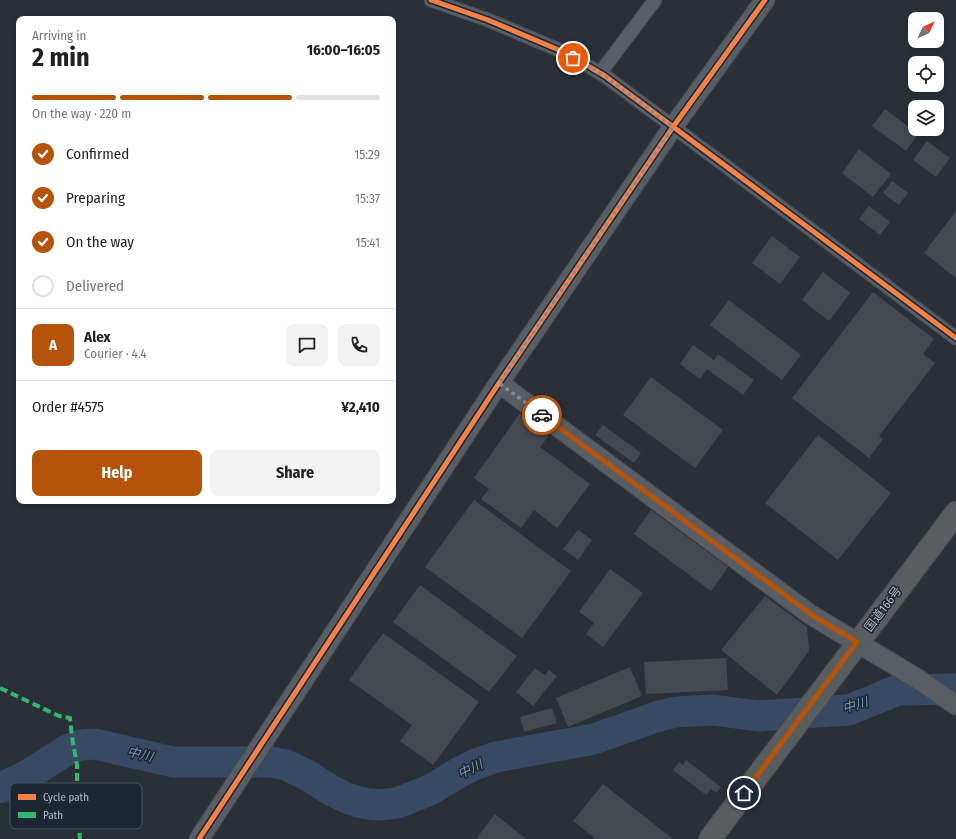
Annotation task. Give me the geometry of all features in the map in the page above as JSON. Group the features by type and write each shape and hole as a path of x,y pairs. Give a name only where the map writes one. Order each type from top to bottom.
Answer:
{"highway":[{"name":"国道166号","path":"710,839 857,642 956,513"}],"street":[{"path":"431,0 488,20 566,53 600,73 956,338"},
{"path":"600,73 655,0"},
{"path":"199,839 499,383 673,127 765,0"},
{"path":"499,383 812,615 918,679 956,705"}],"building":[{"path":"885,109 908,126 908,136 917,136 906,151 872,126"},
{"path":"927,141 950,158 936,177 913,160"},
{"path":"859,149 891,174 873,197 842,173"},
{"path":"892,181 908,193 899,205 883,193"},
{"path":"869,206 890,222 880,235 859,219"},
{"path":"956,211 956,278 924,253"},
{"path":"772,236 800,257 780,284 752,263"},
{"path":"823,272 850,293 829,321 802,300"},
{"path":"873,292 934,339 923,354 935,363 879,436 883,439 869,458 792,398"},
{"path":"729,300 801,355 782,380 710,325"},
{"path":"693,345 714,360 718,354 754,380 743,395 707,369 700,379 680,364"},
{"path":"651,377 723,430 695,468 623,415"},
{"path":"520,413 549,435 540,447 590,484 557,528 534,510 521,528 481,499 489,489 474,478"},
{"path":"603,425 641,453 634,463 595,435"},
{"path":"818,435 891,493 838,560 765,503"},
{"path":"474,500 571,571 522,638 425,567"},
{"path":"651,510 728,567 711,591 634,534"},
{"path":"578,530 592,540 578,560 563,549"},
{"path":"610,569 643,593 603,647 586,634 594,623 579,612"},
{"path":"420,585 517,656 489,692 393,622"},
{"path":"765,596 807,627 809,651 777,695 721,650"},
{"path":"383,633 479,702 433,765 400,741 412,725 349,680"},
{"path":"726,658 728,690 646,694 644,662"},
{"path":"630,667 642,696 568,727 556,698"},
{"path":"535,668 545,675 549,670 557,676 533,706 516,692"},
{"path":"552,708 557,723 524,732 520,717"},
{"path":"686,760 721,787 716,793 711,789 706,795 673,770 679,762 683,765"},
{"path":"603,784 673,839 596,839 573,821"},
{"path":"495,814 526,839 476,839"}],"waterway":[{"name":"中川","path":"11,783 26,776 67,750 80,745 95,744 173,762 271,762 286,765 347,798 362,803 379,805 397,803 430,790 460,772 476,764 496,757 594,739 659,716 676,712 713,710 758,716 849,710 898,690 956,689"},
{"name":"中川","path":"0,788 10,783"}],"marked path":[{"path":"0,688 59,716 70,718 77,765 77,783"},
{"path":"79,829 80,839"}],"cycle path":[{"path":"431,0 488,20 566,53 605,76 956,338"},
{"path":"199,839 499,383 673,127 765,0"}],"way so far":[{"path":"542,415 499,383 673,127 605,76 573,58"}],"route":[{"path":"542,415 812,615 857,642 744,793"}]}
